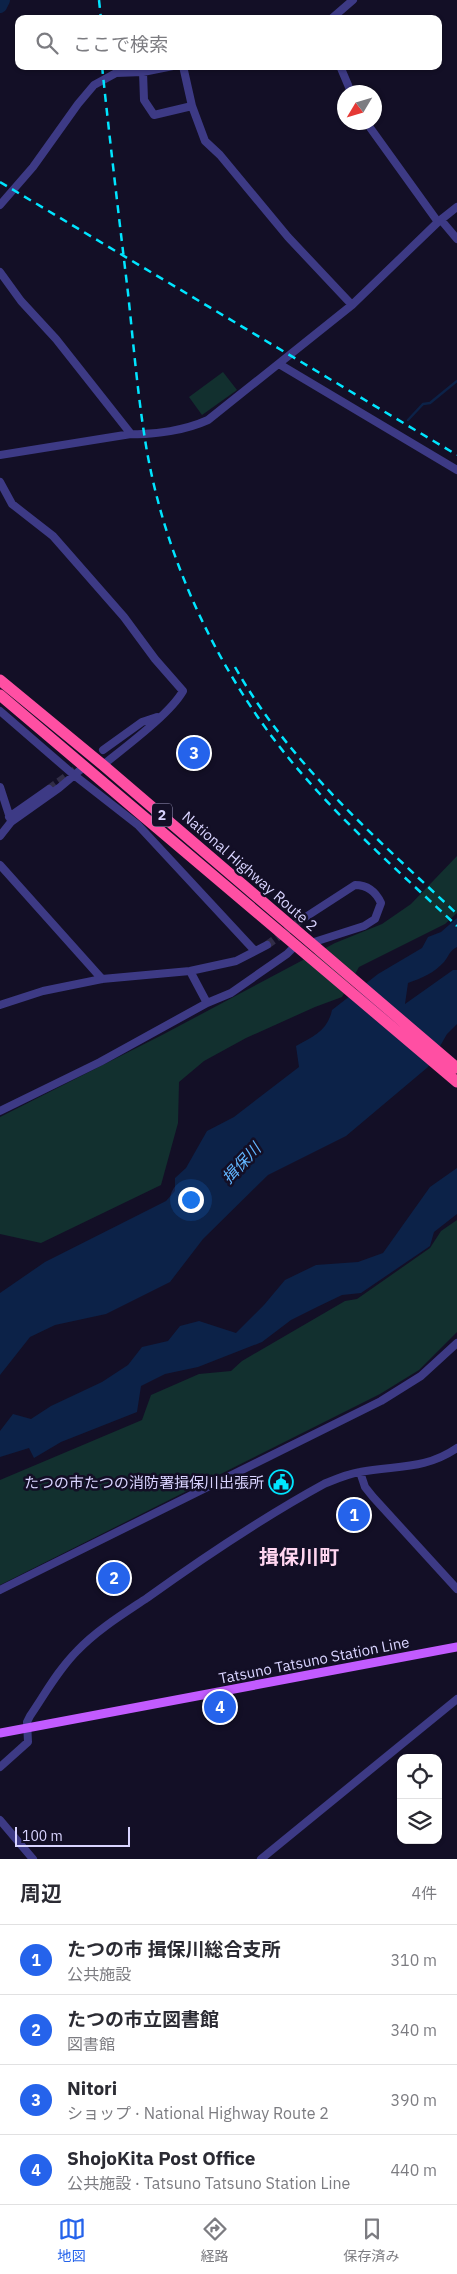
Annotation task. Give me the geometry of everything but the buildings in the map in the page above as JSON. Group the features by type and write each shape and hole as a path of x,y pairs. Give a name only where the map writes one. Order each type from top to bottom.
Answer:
{"highway":[{"name":"National Highway Route 2","path":"0,680 103,765 311,943 317,956 457,1082"},
{"name":"National Highway Route 2","path":"0,695 296,944 317,956 457,1068"}],"main road":[{"name":"Tatsuno Tatsuno Station Line","path":"0,1733 457,1647"}],"street":[{"path":"335,15 354,0"},
{"path":"2,201 33,167 94,85 116,74 153,70"},
{"path":"184,70 192,106 205,141 220,156 288,238 352,305"},
{"path":"342,70 348,85"},
{"path":"143,72 144,100 154,114 192,106"},
{"path":"372,130 440,221 457,239"},
{"path":"0,455 131,434 149,434 198,424 208,420 352,305 457,207"},
{"path":"0,272 21,301 56,338 131,434"},
{"path":"279,364 457,470"},
{"path":"0,482 12,504 53,536 124,617 155,659 183,692 179,699 162,715 103,765"},
{"path":"0,712 74,775 138,825 255,951"},
{"path":"103,750 142,722 162,715"},
{"path":"10,819 59,788 85,766"},
{"path":"0,787 10,819"},
{"path":"0,836 10,819 49,789"},
{"path":"0,865 102,979"},
{"path":"301,920 355,885 370,889 378,896 381,903 375,919 364,926 311,943"},
{"path":"0,1005 43,991 102,979 190,971 236,961 267,944"},
{"path":"0,1110 100,1062 207,1003 231,993 287,954 296,944"},
{"path":"190,971 207,1003"},
{"path":"0,1590 381,1401 421,1376 457,1343"},
{"path":"0,1768 28,1742 27,1728 30,1716 57,1675 77,1651 94,1636 223,1544 340,1476 425,1464 438,1460 457,1448"},
{"path":"360,1472 365,1487 373,1497 457,1589"},
{"path":"261,1859 457,1699"},
{"path":"0,1820 33,1859"}],"green space":[{"path":"223,372 237,390 202,415 189,397"},
{"path":"457,856 457,913 445,924 359,967 342,997 246,1038 204,1061 179,1082 178,1123 161,1185 41,1243 0,1234 0,1117 164,1034 335,943 382,924 411,904"},
{"path":"457,1220 457,1332 419,1370 380,1394 0,1585 0,1480 142,1420 151,1395 199,1374 231,1371 242,1361 345,1301 357,1299 430,1248 441,1231"}],"water":[{"name":"揖保川","path":"457,918 457,947 432,972 408,983 405,1004 453,970 457,970 457,1024 447,1034 428,1067 346,1136 268,1175 203,1239 170,1282 106,1314 55,1325 30,1337 0,1375 0,1293 45,1262 166,1201 175,1191 175,1178 186,1168 207,1131 234,1117 299,1067 296,1046 324,1028 332,1010 378,974 422,948 428,937 441,932"},
{"path":"457,1168 457,1214 434,1232 430,1246 361,1293 342,1295 317,1307 291,1320 262,1342 198,1367 165,1374 141,1386 137,1412 61,1442 34,1458 29,1448 0,1457 0,1431 13,1414 31,1419 51,1406 102,1382 128,1365 142,1347 168,1341 180,1326 199,1321 236,1333 264,1305 285,1280 316,1265 358,1262 383,1253 430,1187"}],"waterway":[{"path":"0,6 3,0"},
{"path":"408,420 423,404 430,403 457,381"}],"tunnel":[{"path":"49,789 75,770"},
{"path":"267,945 301,920"}],"railway":[{"path":"99,0 101,15"},
{"path":"102,70 144,433 160,510 186,585 220,656 240,690 283,751 354,829 457,926"},
{"path":"0,182 457,455"},
{"path":"235,667 257,703 308,768 366,828 457,914"}],"place":[{"name":"Nitori","path":"194,753"},
{"name":"たつの市たつの消防署揖保川出張所","path":"281,1482"},
{"name":"たつの市 揖保川総合支所","path":"354,1515"},
{"name":"たつの市立図書館","path":"114,1578"},
{"name":"ShojoKita Post Office","path":"220,1707"}],"district":[{"name":"揖保川町","path":"299,1556"}]}
